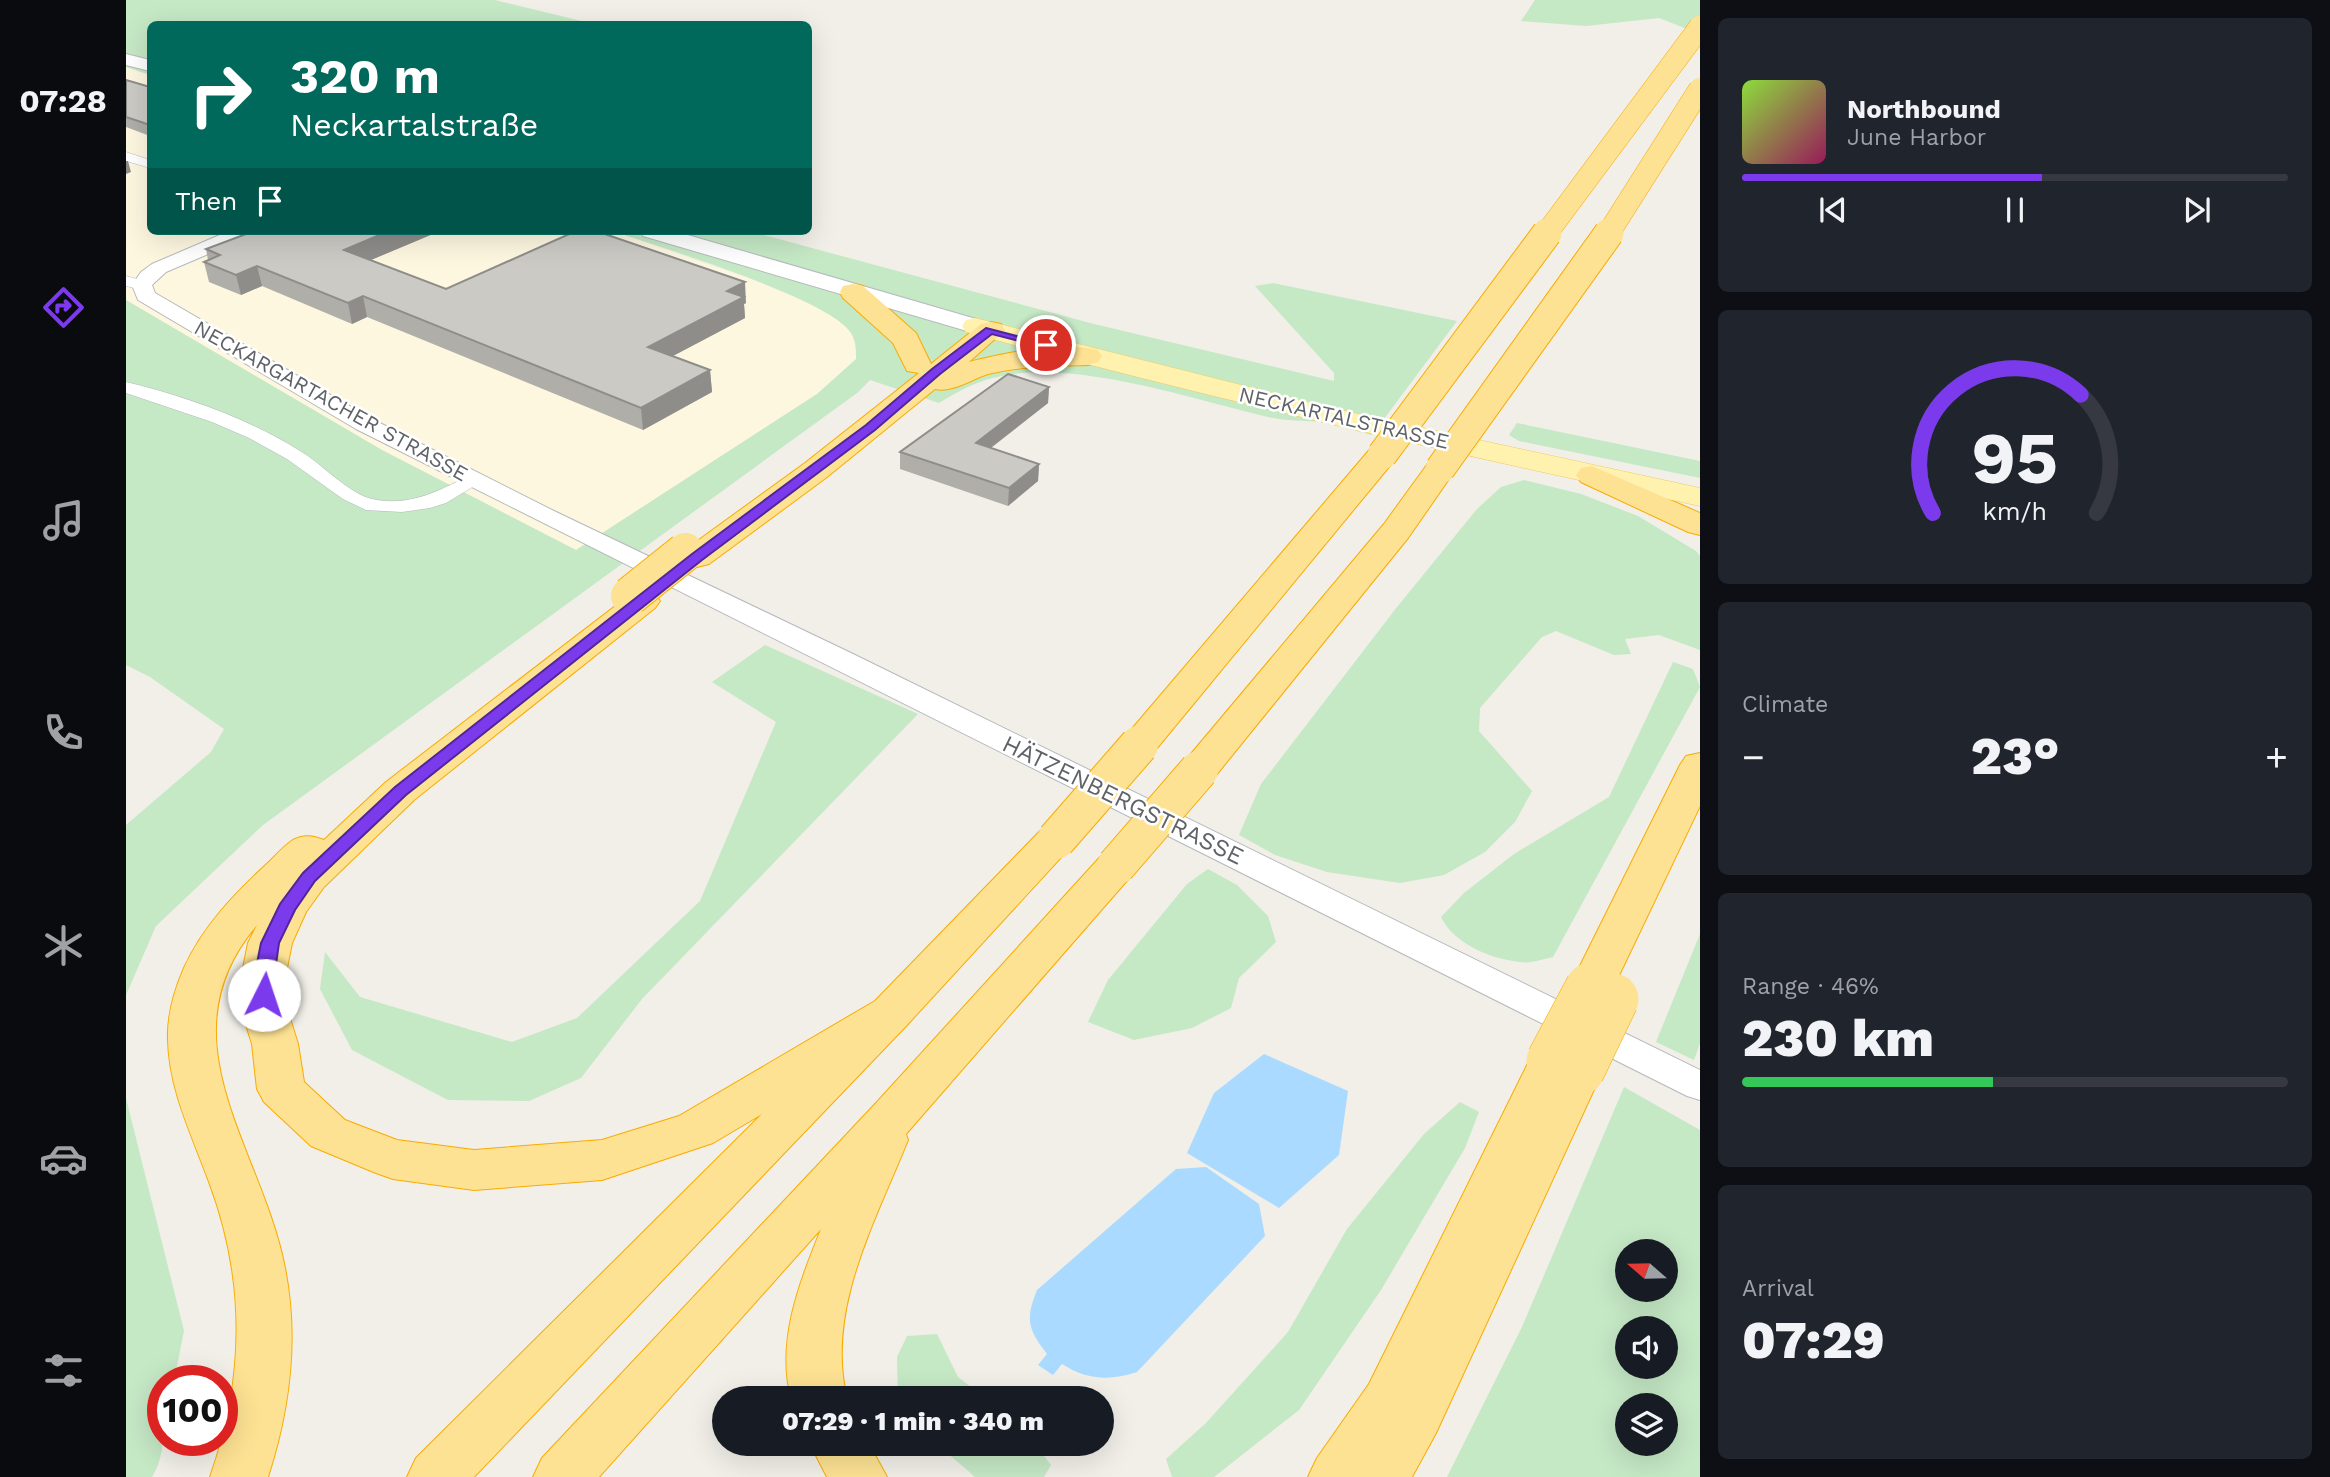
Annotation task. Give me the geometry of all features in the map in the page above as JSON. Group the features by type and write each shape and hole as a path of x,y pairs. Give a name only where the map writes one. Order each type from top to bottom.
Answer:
{"highway":[{"path":"436,1477 891,1013 1056,840 1139,745 1382,455 1700,27"},
{"path":"562,1477 894,1115 1116,866 1388,541 1595,253 1700,89"},
{"path":"853,292 906,339 917,365"},
{"path":"239,1477 258,1413 265,1357 265,1307 257,1255 242,1202 202,1100 191,1041 192,1012 203,978 221,941 252,902 285,870 386,786 691,555 852,426 945,340 983,328"},
{"path":"691,555 907,399 983,328"},
{"path":"907,399 951,377 984,366 1028,358 1088,356"},
{"path":"1592,475 1700,525"},
{"path":"636,598 400,791 309,877 287,908 270,943 263,978 265,1012 275,1044 281,1089 328,1133 393,1159 474,1170 602,1160 696,1130 891,1013"},
{"path":"1602,993 1700,765"},
{"path":"1337,1477 1389,1402 1602,993 1700,816"},
{"path":"1382,1477 1416,1415 1565,1066"},
{"path":"817,1386 813,1371 817,1318 837,1255 894,1115"},
{"path":"845,1456 858,1477"}],"main road":[{"path":"126,59 147,65"},
{"path":"664,235 983,328"},
{"name":"NECKARTALSTRASSE","path":"983,328 1088,356 1592,475 1700,497"}],"street":[{"path":"126,156 147,163"},
{"path":"134,283 159,268 237,235"},
{"name":"NECKARGARTACHER STRASSE","path":"134,283 155,304 364,424 545,516"},
{"path":"126,387 194,409 255,434 295,456 366,504 402,506 423,503 439,499 475,480"},
{"name":"HÄTZENBERGSTRASSE","path":"545,516 843,660 1700,1086"}],"shaded area":[{"path":"126,67 147,74 147,235 624,235 756,281 812,305 837,319 851,332 856,346 856,360 817,394 576,550 382,450 126,300"}],"green space":[{"path":"126,0 495,0 582,21 147,21 147,74 126,67"},
{"path":"1535,0 1700,0 1700,34 1659,18 1586,26 1521,21"},
{"path":"625,235 764,235 1090,323 1334,381 1334,373 1255,286 1273,283 1457,321 1372,435 1321,422 1268,417 1135,384 1065,373 1032,372 993,378 969,386 939,403 870,380 857,393 263,825 156,926 126,995 126,825 211,752 224,729 150,677 126,665 126,300 382,450 576,550 817,394 856,359 855,342 851,333 836,319 778,290"},
{"path":"1517,423 1700,461 1700,478 1519,441 1509,435"},
{"path":"1524,480 1581,494 1638,516 1696,551 1700,556 1700,650 1659,635 1625,639 1631,654 1614,655 1556,631 1542,637 1480,708 1479,731 1532,791 1515,822 1485,852 1444,875 1400,883 1327,872 1275,855 1239,835 1261,784 1397,607 1477,509 1501,487"},
{"path":"765,645 918,714 642,999 581,1078 529,1101 448,1100 352,1050 320,989 325,952 360,997 512,1042 577,1018 700,901 776,722 712,682"},
{"path":"1673,662 1693,669 1700,687 1553,957 1528,962 1497,958 1464,942 1447,927 1441,917 1464,893 1514,854 1609,797"},
{"path":"1208,869 1237,885 1268,916 1276,942 1239,978 1231,1008 1192,1028 1134,1040 1088,1022 1108,980 1187,884"},
{"path":"1700,934 1700,1043 1694,1060 1656,1042"},
{"path":"1624,1087 1700,1130 1700,1477 1447,1477 1522,1327"},
{"path":"126,1098 184,1331 177,1365 147,1365 147,1456 161,1456 157,1466 152,1477 126,1477"},
{"path":"1460,1102 1479,1112 1465,1148 1381,1290 1299,1410 1214,1477 1172,1477 1166,1459 1206,1423 1288,1332 1347,1229 1424,1134"},
{"path":"937,1334 958,1377 970,1386 898,1386 897,1357 907,1336"},
{"path":"951,1456 1044,1456 1051,1465 1044,1477 975,1477"}],"water":[{"path":"1264,1054 1348,1091 1339,1155 1279,1208 1187,1153 1214,1093"},
{"path":"1206,1167 1259,1204 1265,1236 1137,1372 1117,1377 1098,1377 1080,1373 1062,1364 1053,1375 1038,1365 1047,1354 1030,1324 1037,1290 1176,1169"}],"building":[{"path":"126,80 147,86 147,124 126,117"},
{"path":"243,235 380,235 344,250 446,289 567,235 608,235 745,282 727,291 744,297 648,347 710,370 641,408 363,296 348,303 257,266 236,275 204,262 220,255 206,249"},
{"path":"1008,374 1049,387 976,443 1039,464 1009,488 900,452"}],"route":[{"path":"264,995 263,978 270,943 287,908 309,877 400,791 697,557 907,399 936,371 990,330 1046,345"}]}
